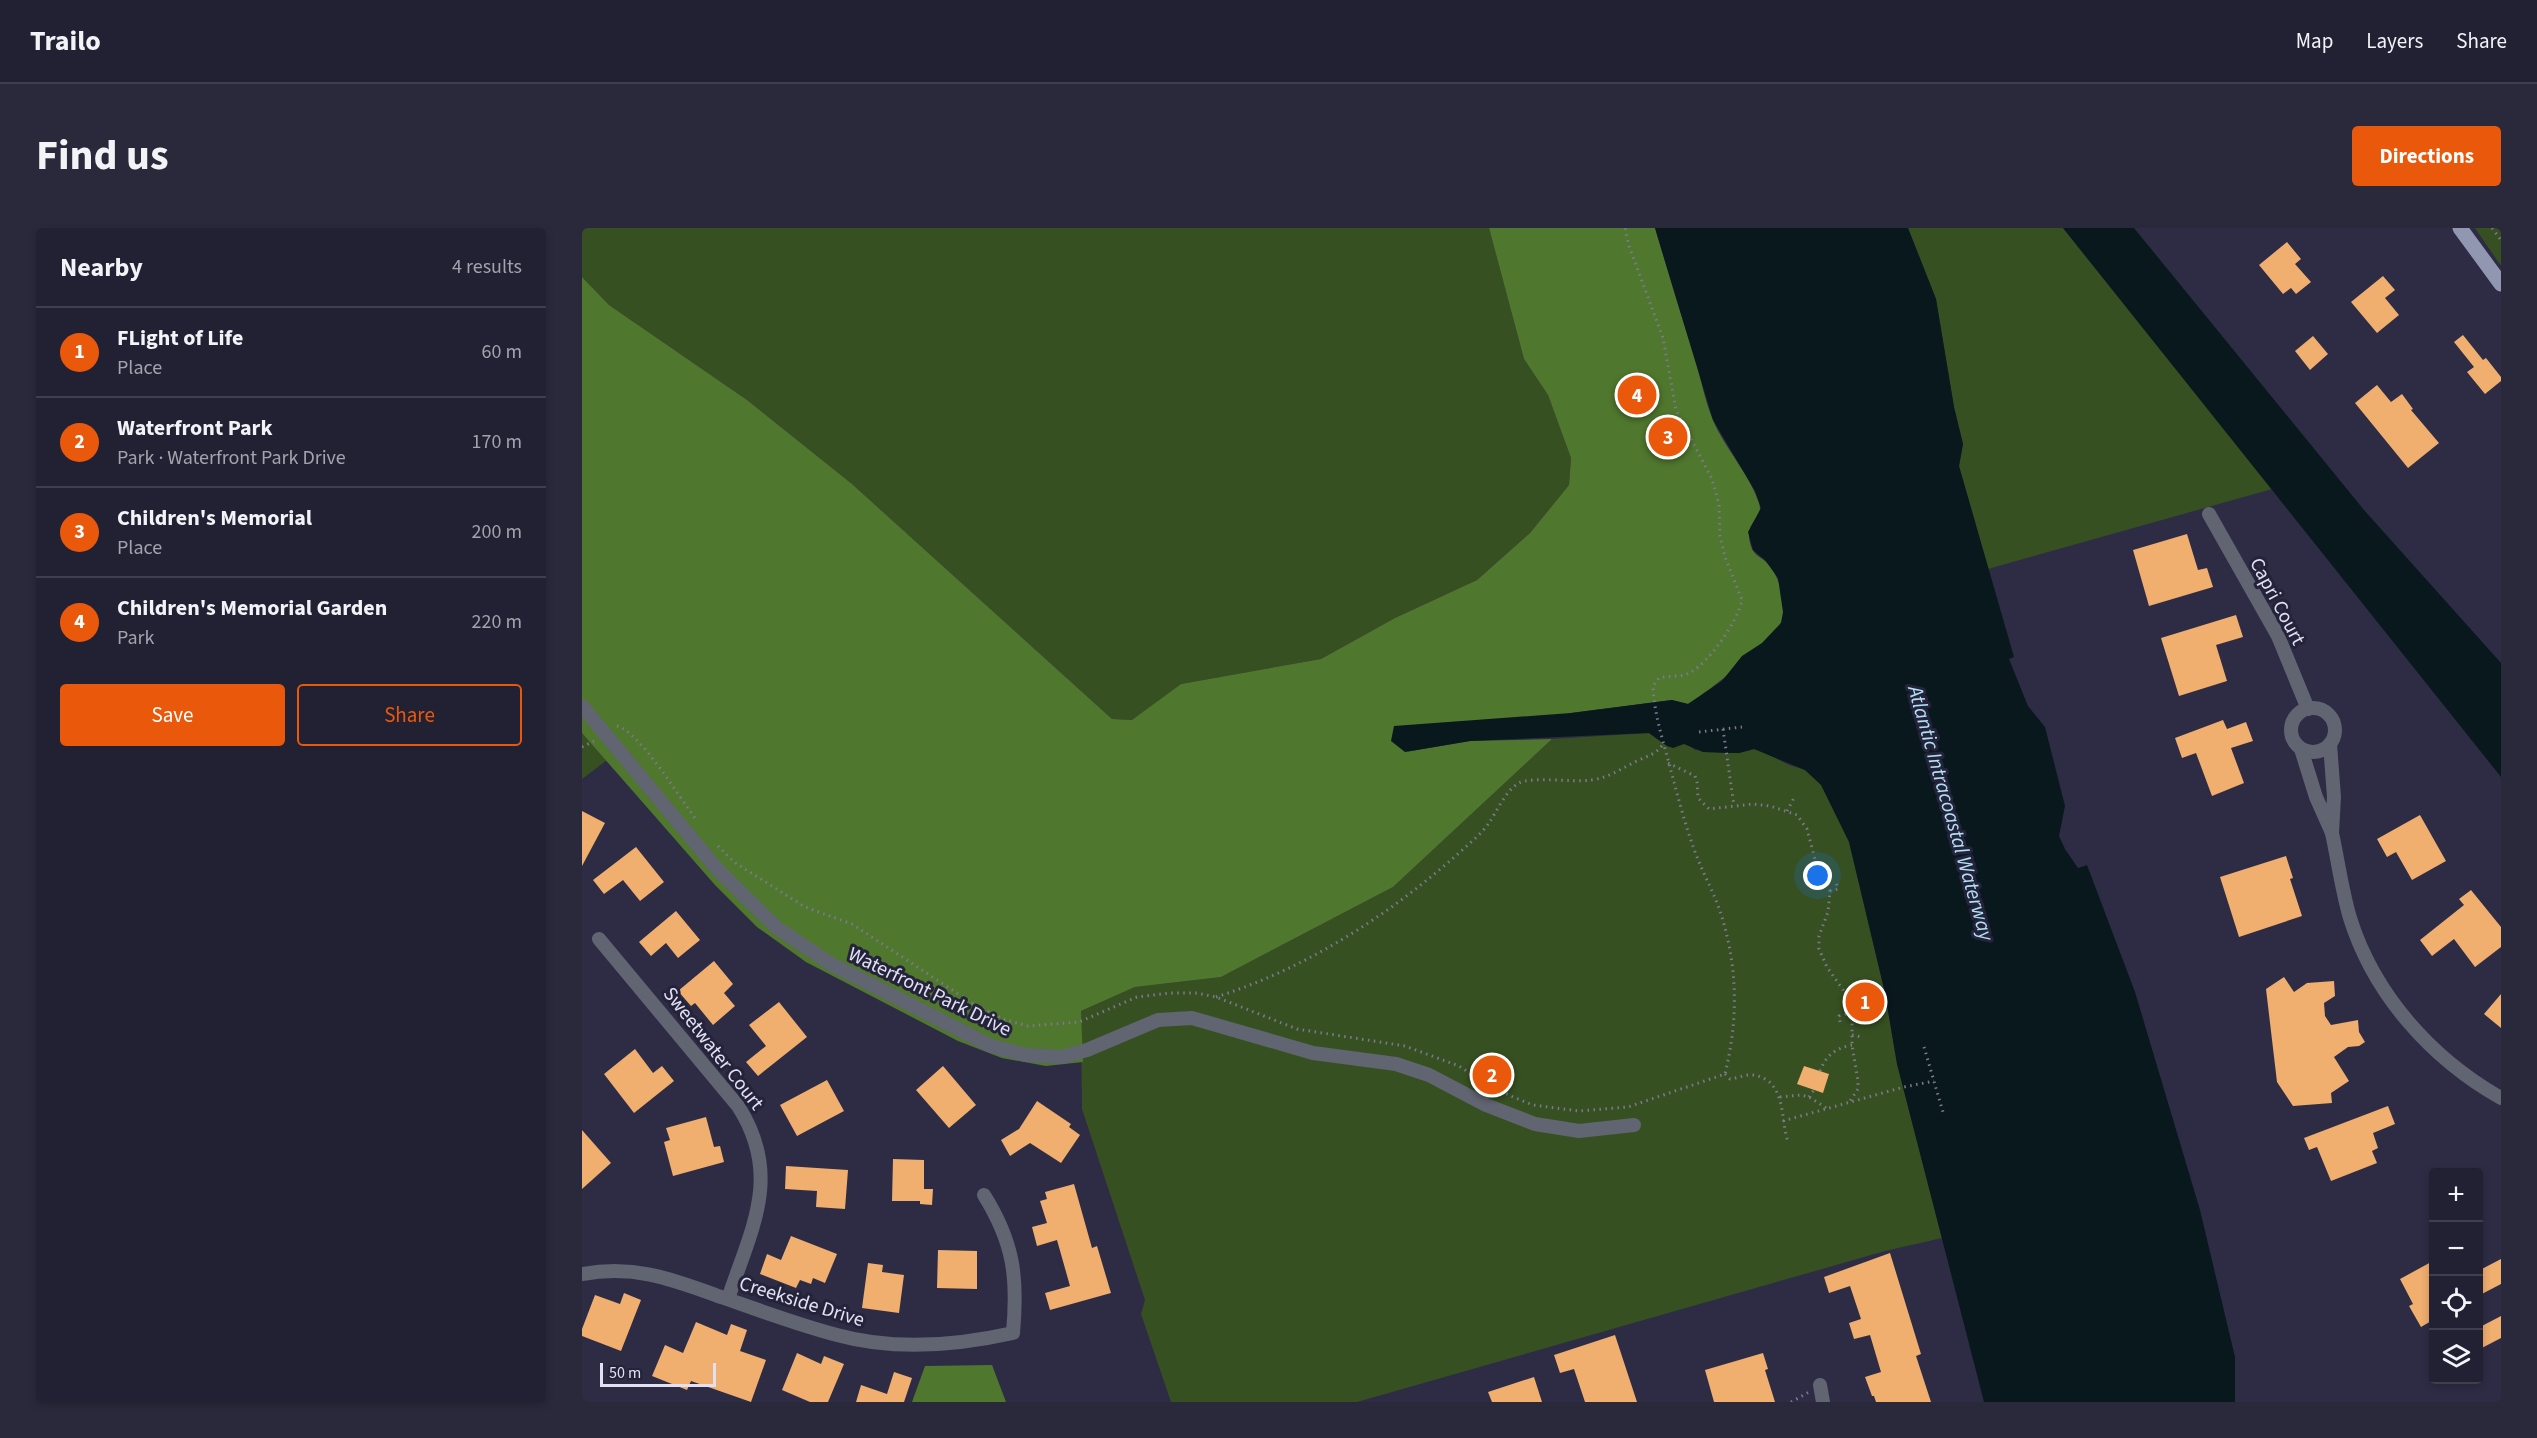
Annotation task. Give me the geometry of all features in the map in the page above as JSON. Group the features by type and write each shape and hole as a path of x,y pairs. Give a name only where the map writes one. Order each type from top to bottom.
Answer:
{"main road":[{"path":"2460,228 2501,284"}],"street":[{"name":"Capri Court","path":"2209,514 2278,636 2308,708"},
{"name":"Waterfront Park Drive","path":"582,706 717,870 777,928 831,964 992,1046 1026,1055 1062,1057 1087,1050 1158,1020 1192,1018 1313,1053 1396,1064 1429,1075 1486,1105 1534,1124 1578,1131 1634,1125"},
{"path":"2332,833 2334,797 2330,744 2334,736 2333,721 2323,711 2308,708 2295,716 2291,726 2292,736 2301,749 2316,797 2332,833 2351,920 2366,958 2380,985 2436,1051 2468,1077 2501,1098"},
{"path":"2301,749 2316,752 2330,744"},
{"name":"Sweetwater Court","path":"599,939 730,1097 750,1125 762,1168 762,1188 758,1210 728,1299"},
{"name":"Creekside Drive","path":"582,1274 604,1271 645,1272 838,1335 881,1343 922,1346 971,1343 1013,1333 1017,1294 1011,1252 999,1220 984,1195"},
{"path":"1820,1385 1823,1402"}],"path":[{"path":"1625,228 1629,246 1663,338 1676,410 1712,479 1719,504 1720,536 1725,557 1742,600 1735,621 1698,667 1684,676 1659,678 1653,686 1668,763 1694,849 1722,916 1728,947 1735,998 1735,1025 1725,1074"},
{"path":"2492,228 2501,240"},
{"path":"582,747 617,726 633,735 658,765 698,822"},
{"path":"1699,732 1742,727"},
{"path":"1723,729 1734,807"},
{"path":"1216,997 1246,988 1331,948 1378,916 1471,842 1519,783 1594,780 1614,774 1656,752 1663,744"},
{"path":"1668,763 1695,776 1698,798 1704,807 1716,809 1759,804 1797,815 1803,823 1816,862 1830,891 1828,912 1818,942 1820,953 1843,990 1850,1013 1858,1089 1848,1104"},
{"path":"1787,811 1795,796"},
{"path":"712,840 734,862 769,886 805,907 852,924 928,975 1003,1019 1028,1026 1079,1022 1137,997 1197,993 1216,997 1297,1029 1373,1039 1415,1049 1459,1066 1483,1082 1513,1097 1533,1105 1565,1110 1594,1111 1628,1107 1725,1074"},
{"path":"1830,891 1838,889 1836,882"},
{"path":"1820,953 1828,951"},
{"path":"1840,1022 1840,1015 1850,1013"},
{"path":"1852,1035 1861,1037"},
{"path":"1820,1071 1831,1054 1852,1045"},
{"path":"1924,1047 1943,1112"},
{"path":"1725,1074 1730,1079 1752,1074 1772,1085 1780,1097 1788,1142"},
{"path":"1783,1121 1934,1080"},
{"path":"1809,1097 1814,1090"},
{"path":"1780,1097 1801,1095 1809,1097 1828,1109"}],"green space":[{"path":"582,228 1489,228 1524,359 1548,395 1571,458 1569,485 1530,533 1477,580 1395,618 1321,659 1181,684 1133,720 1112,719 852,484 747,400 609,305 582,277"},
{"path":"1489,228 1655,228 1710,413 1759,503 1759,514 1751,526 1749,539 1753,551 1770,566 1778,580 1783,597 1782,620 1755,652 1688,704 1672,700 1571,713 1405,752 1470,741 1552,739 1393,887 1221,977 1135,987 1081,1011 1083,1062 1046,1066 1002,1058 958,1041 806,962 757,927 715,885 582,733 582,277 609,305 747,400 852,484 1112,719 1132,720 1181,684 1321,659 1395,618 1477,580 1530,533 1569,485 1571,458 1548,395 1524,359"},
{"path":"1908,228 2063,228 2272,489 1988,569 1959,466 1963,444 1954,407 1936,299"},
{"path":"2475,228 2501,228 2501,265 2499,263"},
{"path":"582,733 607,760 582,779"},
{"path":"1649,733 1660,741 1687,744 1695,750 1739,753 1754,749 1761,751 1805,770 1821,784 1849,841 1885,993 1897,1064 1942,1238 1885,1251 1357,1402 1171,1402 1141,1314 1145,1300 1082,1109 1081,1011 1135,987 1221,977 1393,887 1552,739"},
{"path":"992,1365 1006,1402 912,1402 925,1366"}],"water":[{"name":"Atlantic Intracoastal Waterway","path":"1655,228 1908,228 1936,299 1954,407 1963,444 1959,466 2014,657 2009,659 2028,706 2045,727 2065,806 2059,836 2078,868 2087,865 2135,992 2200,1210 2235,1357 2235,1402 1984,1402 1897,1064 1885,993 1849,842 1821,785 1805,770 1754,749 1739,753 1726,753 1703,752 1684,744 1673,748 1649,733 1470,741 1405,752 1391,741 1394,726 1571,713 1672,700 1688,704 1722,681 1742,656 1762,643 1781,623 1783,612 1778,578 1765,560 1753,550 1748,532 1761,508 1755,491 1713,420"},
{"path":"2063,228 2134,228 2364,510 2501,663 2501,777"}],"building":[{"path":"2287,242 2301,259 2295,264 2311,282 2296,294 2291,288 2283,294 2259,265"},
{"path":"2383,276 2395,290 2385,298 2399,315 2377,333 2351,302"},
{"path":"2463,335 2483,360 2486,358 2501,377 2501,381 2485,394 2467,372 2474,367 2454,342"},
{"path":"2313,336 2328,354 2310,370 2295,351"},
{"path":"2377,385 2391,402 2402,394 2413,409 2411,410 2439,443 2408,468 2355,403"},
{"path":"2187,534 2198,570 2207,568 2213,587 2149,606 2133,550"},
{"path":"2236,615 2243,637 2216,645 2227,681 2179,696 2161,638"},
{"path":"2223,720 2227,729 2246,722 2253,741 2231,748 2244,783 2212,796 2196,753 2182,758 2175,738"},
{"path":"582,811 605,823 582,866"},
{"path":"2420,815 2446,861 2412,880 2396,852 2387,857 2377,839"},
{"path":"636,847 664,882 640,901 623,880 604,894 593,880"},
{"path":"2286,856 2293,878 2290,879 2302,916 2239,937 2220,877"},
{"path":"2471,890 2501,927 2501,947 2475,967 2454,939 2432,956 2420,940 2464,905 2459,899"},
{"path":"676,911 700,940 678,958 666,943 651,956 639,942"},
{"path":"714,961 733,984 724,993 735,1006 713,1025 695,1003 691,1006 678,991"},
{"path":"2284,977 2294,992 2307,983 2334,981 2335,996 2324,1003 2325,1016 2331,1025 2358,1020 2359,1032 2365,1042 2359,1046 2348,1047 2334,1057 2349,1081 2331,1093 2332,1103 2293,1106 2277,1082 2266,989"},
{"path":"2501,994 2501,1028 2484,1014"},
{"path":"779,1002 807,1037 758,1076 746,1062 766,1046 749,1025"},
{"path":"635,1049 653,1073 662,1066 674,1081 634,1113 604,1074"},
{"path":"943,1066 976,1105 949,1128 916,1090"},
{"path":"1804,1066 1829,1074 1823,1093 1797,1084"},
{"path":"827,1080 844,1111 797,1136 780,1105"},
{"path":"1037,1101 1071,1124 1069,1127 1080,1135 1061,1163 1030,1143 1010,1156 1001,1140 1019,1129"},
{"path":"2388,1106 2395,1124 2373,1133 2378,1148 2372,1151 2377,1163 2331,1181 2317,1147 2309,1150 2304,1138"},
{"path":"706,1117 714,1147 720,1146 724,1162 673,1176 664,1142 670,1140 666,1128"},
{"path":"582,1130 611,1163 582,1189"},
{"path":"893,1159 924,1160 924,1189 933,1189 932,1205 920,1204 920,1201 892,1201"},
{"path":"786,1166 848,1170 845,1209 816,1207 817,1191 785,1189"},
{"path":"1074,1184 1092,1248 1097,1246 1111,1293 1050,1310 1045,1293 1070,1286 1057,1240 1037,1246 1032,1227 1047,1223 1040,1201 1047,1199 1045,1192"},
{"path":"791,1236 837,1254 825,1283 813,1278 811,1284 800,1280 796,1288 760,1274 767,1254 781,1260"},
{"path":"938,1250 977,1251 977,1289 937,1288"},
{"path":"1890,1253 1921,1354 1916,1356 1931,1402 1876,1402 1865,1377 1881,1372 1870,1335 1854,1339 1849,1323 1861,1319 1850,1286 1829,1293 1824,1277"},
{"path":"2501,1259 2501,1284 2483,1293 2483,1276 2483,1268"},
{"path":"868,1263 883,1265 882,1272 904,1275 899,1313 862,1308"},
{"path":"2429,1263 2429,1322 2421,1327 2409,1306 2413,1304 2400,1279"},
{"path":"624,1293 641,1300 621,1351 582,1336 582,1329 595,1295 620,1304"},
{"path":"2501,1316 2501,1338 2483,1347 2483,1330 2483,1325"},
{"path":"696,1322 727,1335 731,1324 747,1330 740,1351 766,1360 751,1402 691,1381 687,1390 652,1376 665,1345 683,1353"},
{"path":"1615,1335 1637,1402 1585,1402 1574,1369 1560,1373 1554,1355"},
{"path":"797,1353 821,1364 824,1356 844,1364 828,1402 810,1402 782,1390"},
{"path":"1763,1353 1768,1369 1765,1370 1775,1402 1714,1402 1705,1370"},
{"path":"894,1372 912,1378 904,1402 856,1402 861,1385 887,1394"},
{"path":"1534,1377 1542,1402 1492,1402 1488,1392"}],"place":[{"name":"Children's Memorial Garden","path":"1637,395"},
{"name":"Children's Memorial","path":"1668,437"},
{"name":"FLight of Life","path":"1865,1002"},
{"name":"Waterfront Park","path":"1492,1075"}]}
